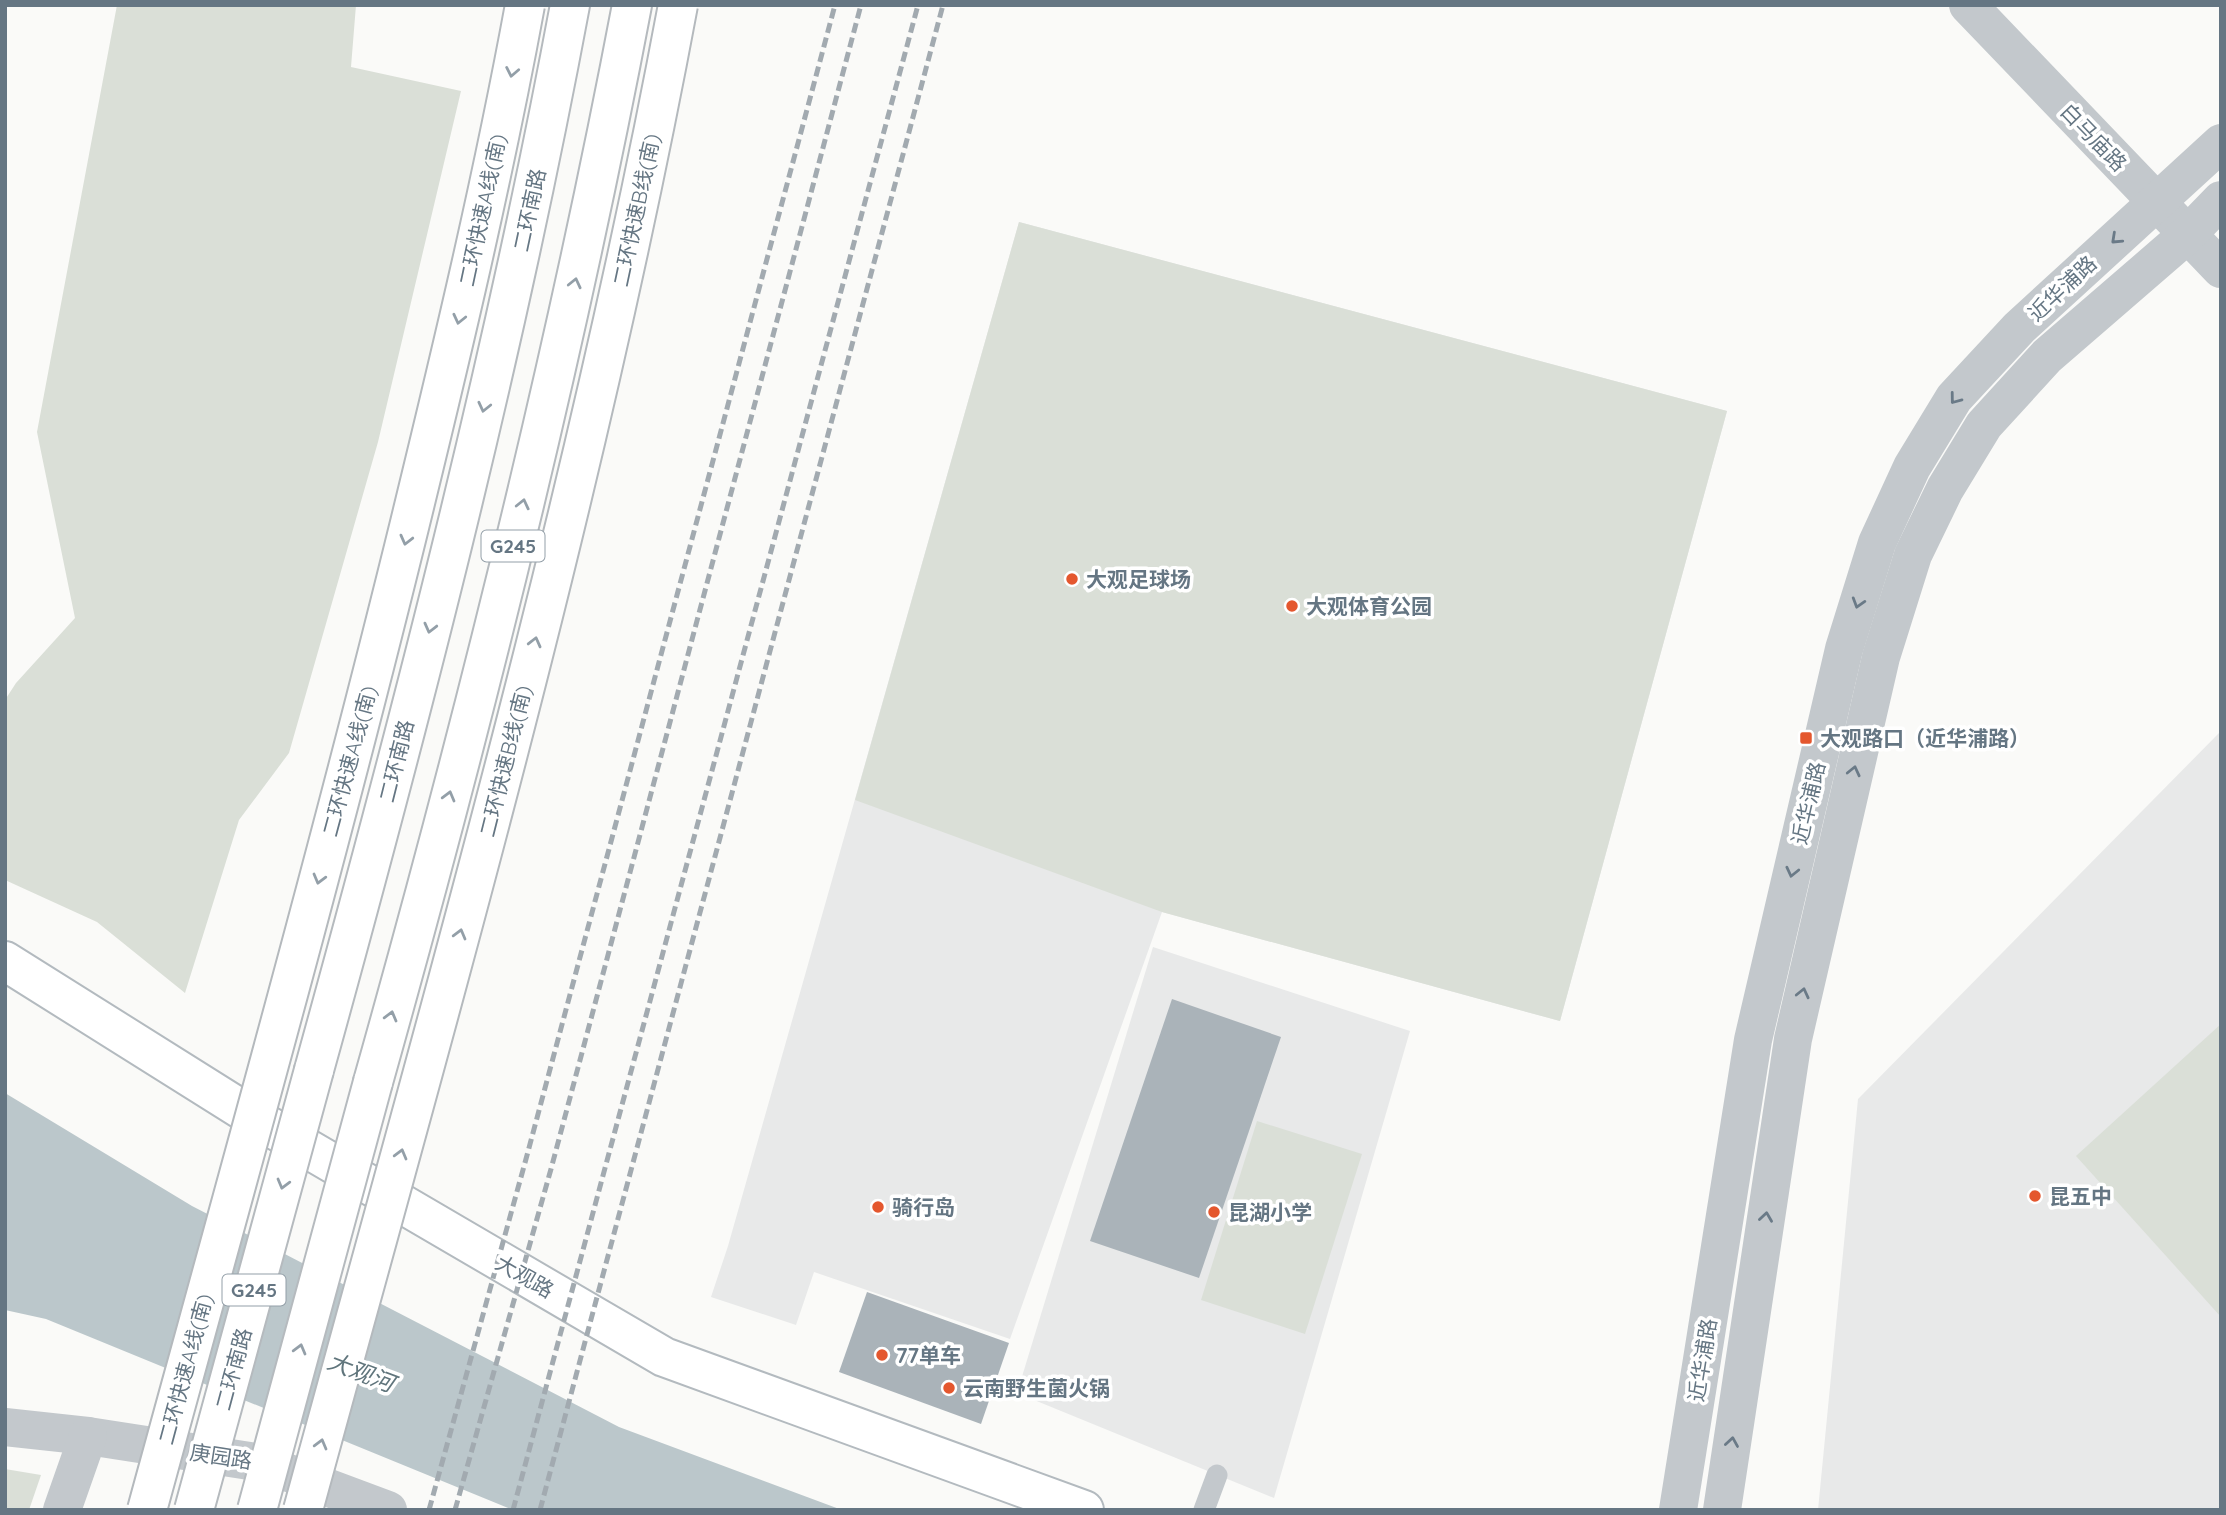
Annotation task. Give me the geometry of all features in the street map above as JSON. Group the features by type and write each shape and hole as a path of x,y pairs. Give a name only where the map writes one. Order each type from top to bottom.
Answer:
{"main road":[{"name":"二环快速A线(南)","path":"147,1510 386,619 461,310 525,5"},
{"name":"二环南路","path":"194,1510 398,756 482,419 528,213 570,5"},
{"name":"G245","path":"257,1510 463,746 519,524 584,239 632,5"},
{"name":"二环快速B线(南)","path":"303,1510 476,876 556,559 629,249 678,5"},
{"name":"大观路","path":"5,961 255,1118 664,1357 1084,1510"}],"street":[{"name":"白马庙路","path":"1968,5 2221,269"},
{"name":"近华浦路","path":"1678,1510 1753,1040 1843,649 1877,543 1912,467 1954,398 2019,328 2221,143"},
{"name":"近华浦路","path":"1721,1510 1793,1039 1881,657 1913,555 1945,489 1984,425 2047,356 2187,235 2221,200"},
{"name":"庚园路","path":"5,1427 88,1436 262,1463 388,1510"},
{"path":"62,1510 88,1436"}],"lane":[{"path":"1204,1510 1217,1475"}],"shaded area":[{"path":"117,5 356,5 351,67 461,91 378,442 289,753 239,820 185,993 97,922 5,880 5,700 16,683 75,618 37,432"},
{"name":"大观体育公园","path":"1019,222 1727,411 1560,1021 1162,912 1010,1339 814,1272 796,1325 711,1297 728,1246"},
{"name":"大观体育公园","path":"1019,222 1727,411 1560,1021 1162,912 855,800"},
{"name":"昆五中","path":"2221,731 2221,1510 1818,1510 1858,1099"},
{"name":"昆湖小学","path":"1153,947 1410,1031 1274,1498 1017,1393"},
{"path":"2221,1024 2221,1317 2076,1156"},
{"path":"1257,1121 1362,1154 1305,1334 1201,1300"},
{"path":"5,1469 41,1475 29,1510 5,1510"}],"water":[{"name":"大观河","path":"5,1093 192,1206 619,1427 842,1510 513,1510 46,1319 5,1310"}],"building":[{"path":"1172,999 1281,1037 1199,1278 1090,1241"},
{"path":"867,1292 1009,1343 981,1424 839,1372"}],"railway":[{"path":"429,1510 526,1159 835,5"},
{"path":"455,1510 551,1169 861,5"},
{"path":"513,1510 918,5"},
{"path":"540,1510 943,5"}],"place":[{"name":"大观足球场","path":"1072,579"},
{"name":"大观体育公园","path":"1292,606"},
{"name":"大观路口（近华浦路）","path":"1806,738"},
{"name":"昆五中","path":"2035,1196"},
{"name":"骑行岛","path":"878,1207"},
{"name":"昆湖小学","path":"1214,1212"},
{"name":"77单车","path":"882,1355"},
{"name":"云南野生菌火锅","path":"949,1388"}]}
